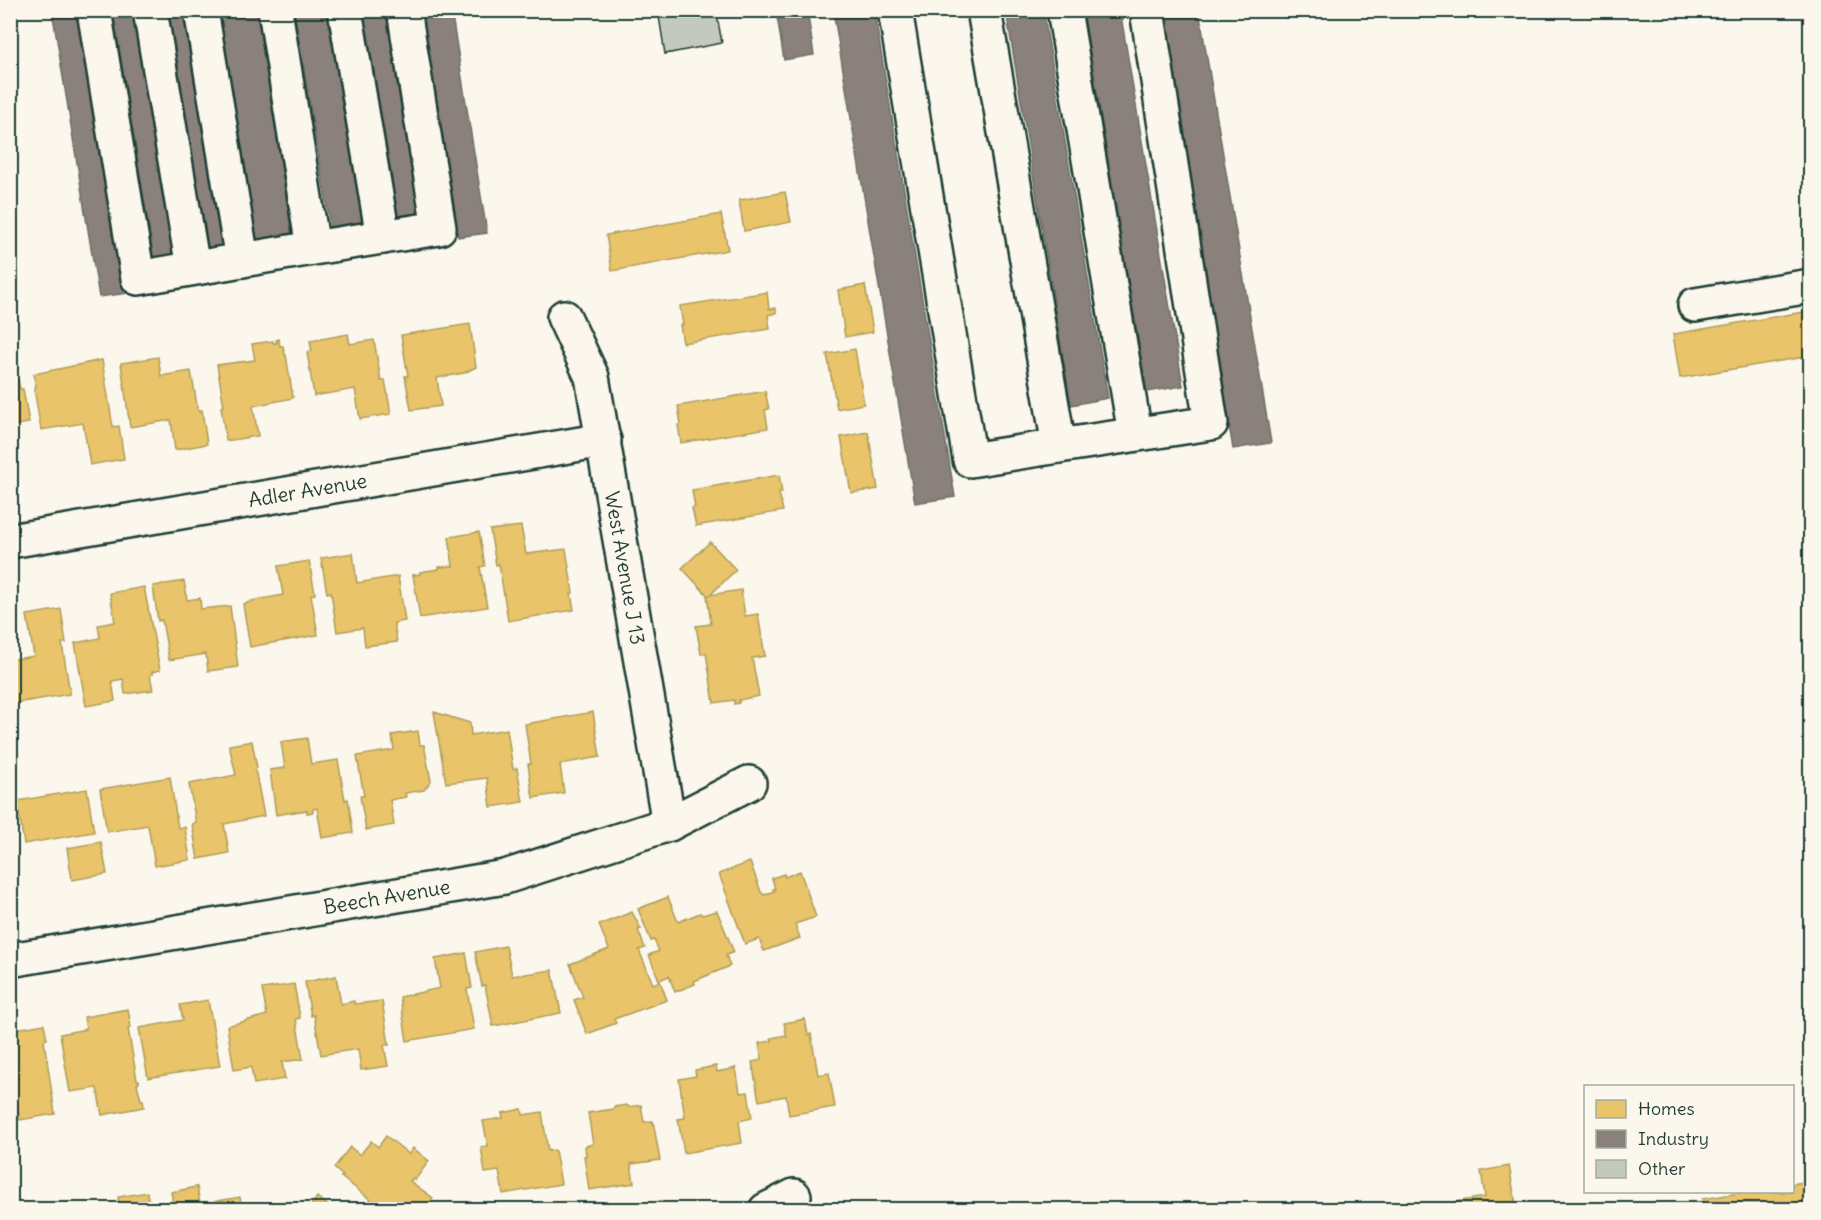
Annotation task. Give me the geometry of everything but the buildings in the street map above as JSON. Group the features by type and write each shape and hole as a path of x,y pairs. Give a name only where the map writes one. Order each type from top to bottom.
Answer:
{"street":[{"path":"94,10 138,278 439,228 404,10"},
{"path":"150,10 193,268"},
{"path":"201,10 242,260"},
{"path":"275,10 313,248"},
{"path":"345,10 383,237"},
{"path":"895,10 970,460 1211,423 1147,10"},
{"path":"984,10 1059,446"},
{"path":"1064,10 1135,434"},
{"path":"1695,305 1810,286"},
{"name":"West Avenue J 13","path":"564,317 592,377 669,824"},
{"name":"Adler Avenue","path":"10,541 603,440"},
{"name":"Beech Avenue","path":"10,960 506,877 669,824 749,783"}]}
